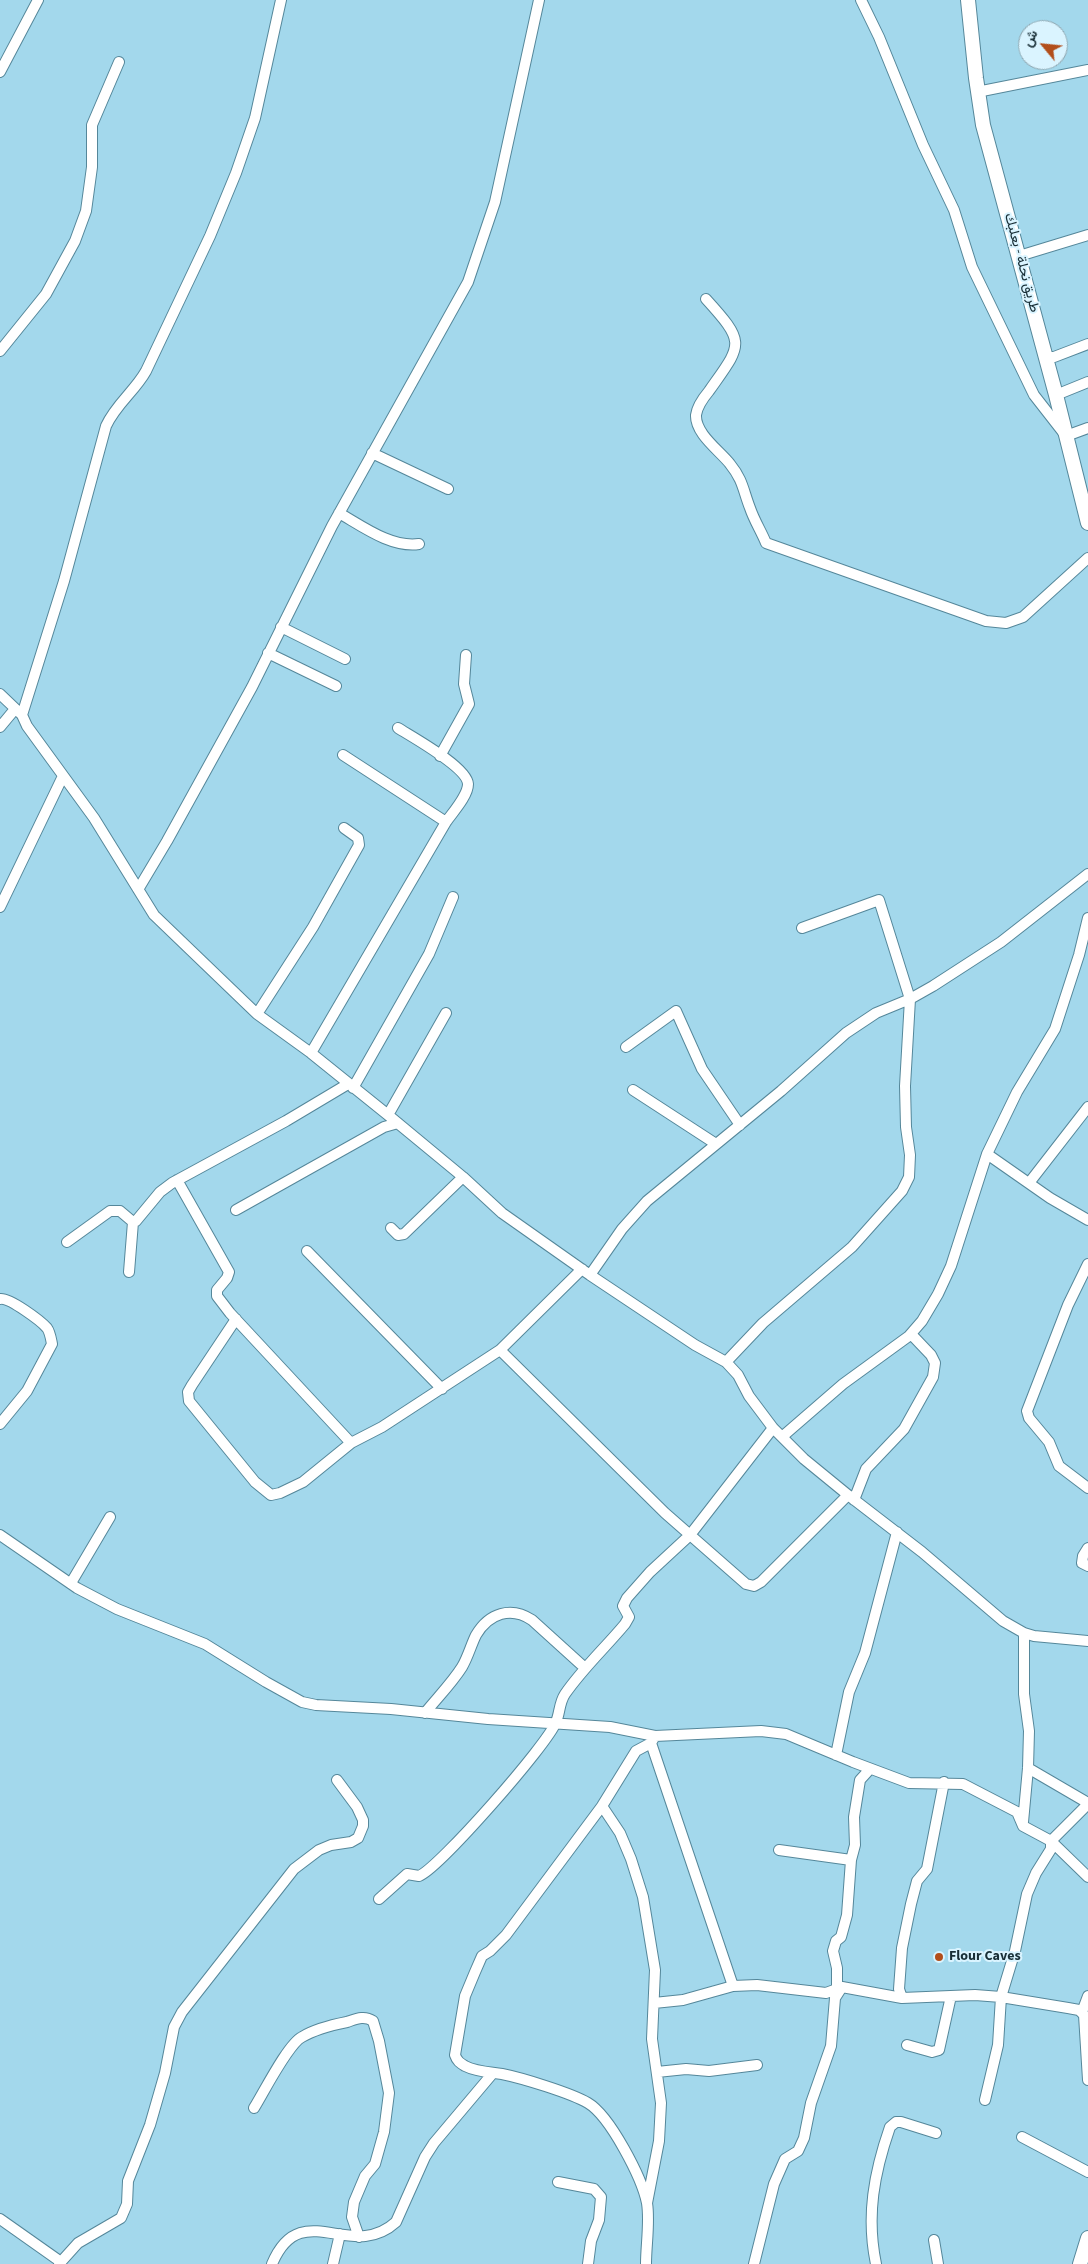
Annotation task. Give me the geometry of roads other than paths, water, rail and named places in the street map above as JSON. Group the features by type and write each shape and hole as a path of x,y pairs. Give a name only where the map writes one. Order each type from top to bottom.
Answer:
{"street":[{"path":"0,72 38,0"},
{"path":"0,727 18,712 64,581 106,426 117,406 140,382 146,371 210,236 236,173 255,118 281,0"},
{"path":"139,888 167,841 268,653 339,513 409,385 460,299 475,266 495,202 539,0"},
{"path":"861,0 879,37 923,145 954,210 972,267 1034,395 1066,436 1088,428"},
{"name":"طريق نحلة - بعلبك","path":"968,0 977,92 987,141 1066,436 1084,490 1088,523"},
{"path":"0,351 46,294 74,242 86,211 92,167 92,125 119,62"},
{"path":"977,92 1088,70"},
{"path":"1019,256 1088,235"},
{"path":"706,299 728,325 735,337 736,349 731,361 703,399 696,414 698,423 709,444 738,474 745,489 750,508 766,543 986,620 1006,624 1023,617 1088,558"},
{"path":"1046,357 1054,357 1088,344"},
{"path":"1056,394 1088,382"},
{"path":"372,454 448,489"},
{"path":"339,513 392,540 409,546 419,544"},
{"path":"281,627 345,659"},
{"path":"268,653 336,686"},
{"path":"440,756 469,704 464,684 466,655"},
{"path":"0,694 18,712 94,818 154,915 257,1014 310,1052 398,1123 463,1177 502,1213 695,1345 726,1362 738,1375 749,1396 773,1428 804,1459 1003,1620 1024,1633 1057,1639 1088,1641"},
{"path":"310,1052 446,822 466,793 468,785 462,772 398,728"},
{"path":"344,755 446,822"},
{"path":"0,907 63,776"},
{"path":"257,1014 313,927 359,845 358,838 344,828"},
{"path":"236,1319 192,1385 189,1401 255,1482 271,1495 280,1493 303,1482 352,1443 382,1427 500,1350 586,1272 634,1215 860,1022 910,999 1001,942 1088,874"},
{"path":"128,1272 133,1222 160,1192 177,1180 351,1086 429,954 452,897"},
{"path":"726,1362 763,1323 852,1247 902,1191 911,1166 906,1127 905,1086 910,999 879,900 802,928"},
{"path":"783,1436 843,1384 911,1334 922,1321 938,1294 951,1266 987,1154 1017,1092 1055,1029 1079,955 1088,918"},
{"path":"626,1047 676,1011 702,1069 740,1125"},
{"path":"388,1115 446,1013"},
{"path":"633,1090 716,1144"},
{"path":"1029,1183 1088,1107"},
{"path":"236,1210 384,1127 398,1123"},
{"path":"987,1154 1088,1220"},
{"path":"391,1228 398,1235 404,1234 463,1177"},
{"path":"177,1180 229,1272 216,1293 236,1319 352,1443"},
{"path":"67,1242 110,1211 120,1211 133,1222"},
{"path":"307,1251 442,1389"},
{"path":"1088,1264 1068,1305 1027,1411 1029,1418 1049,1442 1059,1466 1088,1488"},
{"path":"0,1298 12,1302 48,1329 52,1344 27,1391 0,1424"},
{"path":"500,1350 665,1513 741,1580 754,1586 761,1582 851,1497 866,1470 904,1430 934,1377 935,1363 931,1355 911,1334"},
{"path":"379,1899 407,1874 422,1875 474,1825 531,1757 556,1722 557,1712 564,1695 585,1668 625,1624 629,1617 624,1606 627,1598 650,1572 690,1535 773,1428"},
{"path":"71,1583 110,1517"},
{"path":"836,1755 850,1692 865,1653 896,1532"},
{"path":"0,1535 71,1583 118,1609 205,1644 302,1702 316,1705 488,1719 610,1727 653,1739 772,1731 786,1734 909,1783 944,1782 963,1784 1017,1812 1023,1826 1052,1841 1088,1877"},
{"path":"1088,1548 1082,1556 1082,1562 1088,1566"},
{"path":"425,1713 462,1668 480,1630 496,1617 508,1612 523,1614 532,1620 585,1668"},
{"path":"1023,1826 1029,1731 1024,1694 1024,1633"},
{"path":"647,2204 634,2168 597,2110 588,2103 562,2092 513,2077 466,2066 456,2059 455,2055 465,1996 482,1956 490,1951 506,1935 602,1806 636,1751 653,1739"},
{"path":"653,1739 733,1986"},
{"path":"985,2100 998,2045 1001,1997 1015,1951 1027,1894 1036,1873 1051,1849 1052,1841 1088,1804 1028,1768"},
{"path":"754,2264 774,2184 785,2159 798,2151 804,2138 811,2103 831,2046 835,1998 839,1987 833,1951 836,1940 841,1937 847,1915 855,1845 854,1817 860,1780 870,1769"},
{"path":"0,2219 60,2263 78,2243 121,2218 125,2211 128,2181 150,2125 165,2074 174,2027 182,2012 294,1869 319,1850 352,1842 358,1838 363,1826 363,1820 357,1807 337,1780"},
{"path":"902,1998 900,1989 902,1948 910,1904 917,1882 927,1869 944,1782"},
{"path":"602,1806 620,1833 631,1858 643,1897 655,1970 652,2039 661,2103 659,2142 647,2204 646,2264"},
{"path":"779,1850 852,1860"},
{"path":"654,2003 683,2000 733,1986 757,1985 826,1994 839,1987 902,1998 951,1996 1001,1997 1082,2012"},
{"path":"906,2044 932,2052 939,2050 951,1996"},
{"path":"1088,1996 1082,2012 1084,2015 1085,2058 1088,2080"},
{"path":"254,2108 290,2049 302,2037 336,2024 366,2018 373,2021 379,2041 389,2093 384,2132 375,2164 365,2176 354,2202 352,2217 359,2237"},
{"path":"657,2072 686,2069 709,2071 757,2065"},
{"path":"272,2264 283,2245 301,2231 359,2237 379,2234 396,2222 425,2157 493,2073"},
{"path":"876,2264 872,2210 874,2182 890,2127 896,2122 901,2122 936,2133"},
{"path":"1022,2137 1088,2172"},
{"path":"558,2182 594,2189 601,2197 599,2220 591,2241 588,2264"},
{"path":"333,2264 340,2234"},
{"path":"1080,2264 1088,2238"},
{"path":"934,2240 938,2264"}],"place":[{"name":"Flour Caves","path":"939,1957"}]}
